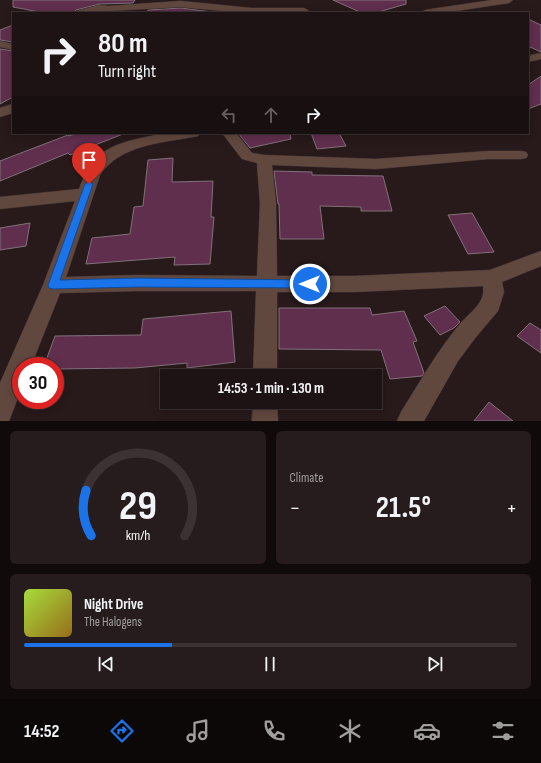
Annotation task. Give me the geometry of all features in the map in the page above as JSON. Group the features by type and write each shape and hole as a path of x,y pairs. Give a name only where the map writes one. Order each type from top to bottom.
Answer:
{"street":[{"path":"437,0 447,10"},
{"path":"432,12 509,0"},
{"path":"83,12 100,8 108,9 181,4 251,11 304,11"},
{"path":"529,59 541,56"},
{"path":"0,112 12,108"},
{"path":"0,412 53,285 92,175 102,162 115,153 135,145 149,137 182,134"},
{"path":"230,134 247,156 264,160 376,164 446,159 488,154 521,155"},
{"path":"264,160 268,203 265,369"},
{"path":"0,203 86,194"},
{"path":"53,285 137,283 355,284 491,278 541,258"},
{"path":"410,421 450,354 468,330 491,305 494,292 491,278"},
{"path":"265,409 265,421"}],"building":[{"path":"13,0 135,0 133,3 100,4 76,10 74,12 40,12 13,7"},
{"path":"333,0 406,0 406,4 378,12 360,12"},
{"path":"181,8 212,12 148,12 148,10"},
{"path":"529,19 541,25 541,52 529,46"},
{"path":"12,25 12,42 0,40 0,30"},
{"path":"0,49 12,51 12,98 0,104"},
{"path":"541,76 541,104 529,109 529,84"},
{"path":"75,134 123,134 81,149 81,151 70,155 68,153 0,181 0,161 68,135"},
{"path":"239,134 290,134 291,139 250,148"},
{"path":"311,134 340,134 346,146 317,149"},
{"path":"173,158 172,182 213,181 211,217 214,217 210,264 174,265 175,257 86,264 92,238 130,234 134,207 143,206 148,160"},
{"path":"274,171 312,172 312,175 383,176 392,211 361,211 361,207 320,206 324,239 280,239 279,204"},
{"path":"472,213 494,252 468,254 448,215"},
{"path":"30,223 26,246 0,250 0,228"},
{"path":"445,306 460,322 454,328 440,335 424,316"},
{"path":"279,308 370,308 372,315 404,311 417,341 413,342 424,373 422,376 390,379 381,350 279,349"},
{"path":"231,311 235,362 187,368 187,363 135,368 64,369 64,357 47,357 55,336 141,335 143,319"},
{"path":"530,323 541,330 541,353 517,336"},
{"path":"489,402 513,421 474,421"}],"route":[{"path":"89,184 53,285 137,283 310,284"}]}
